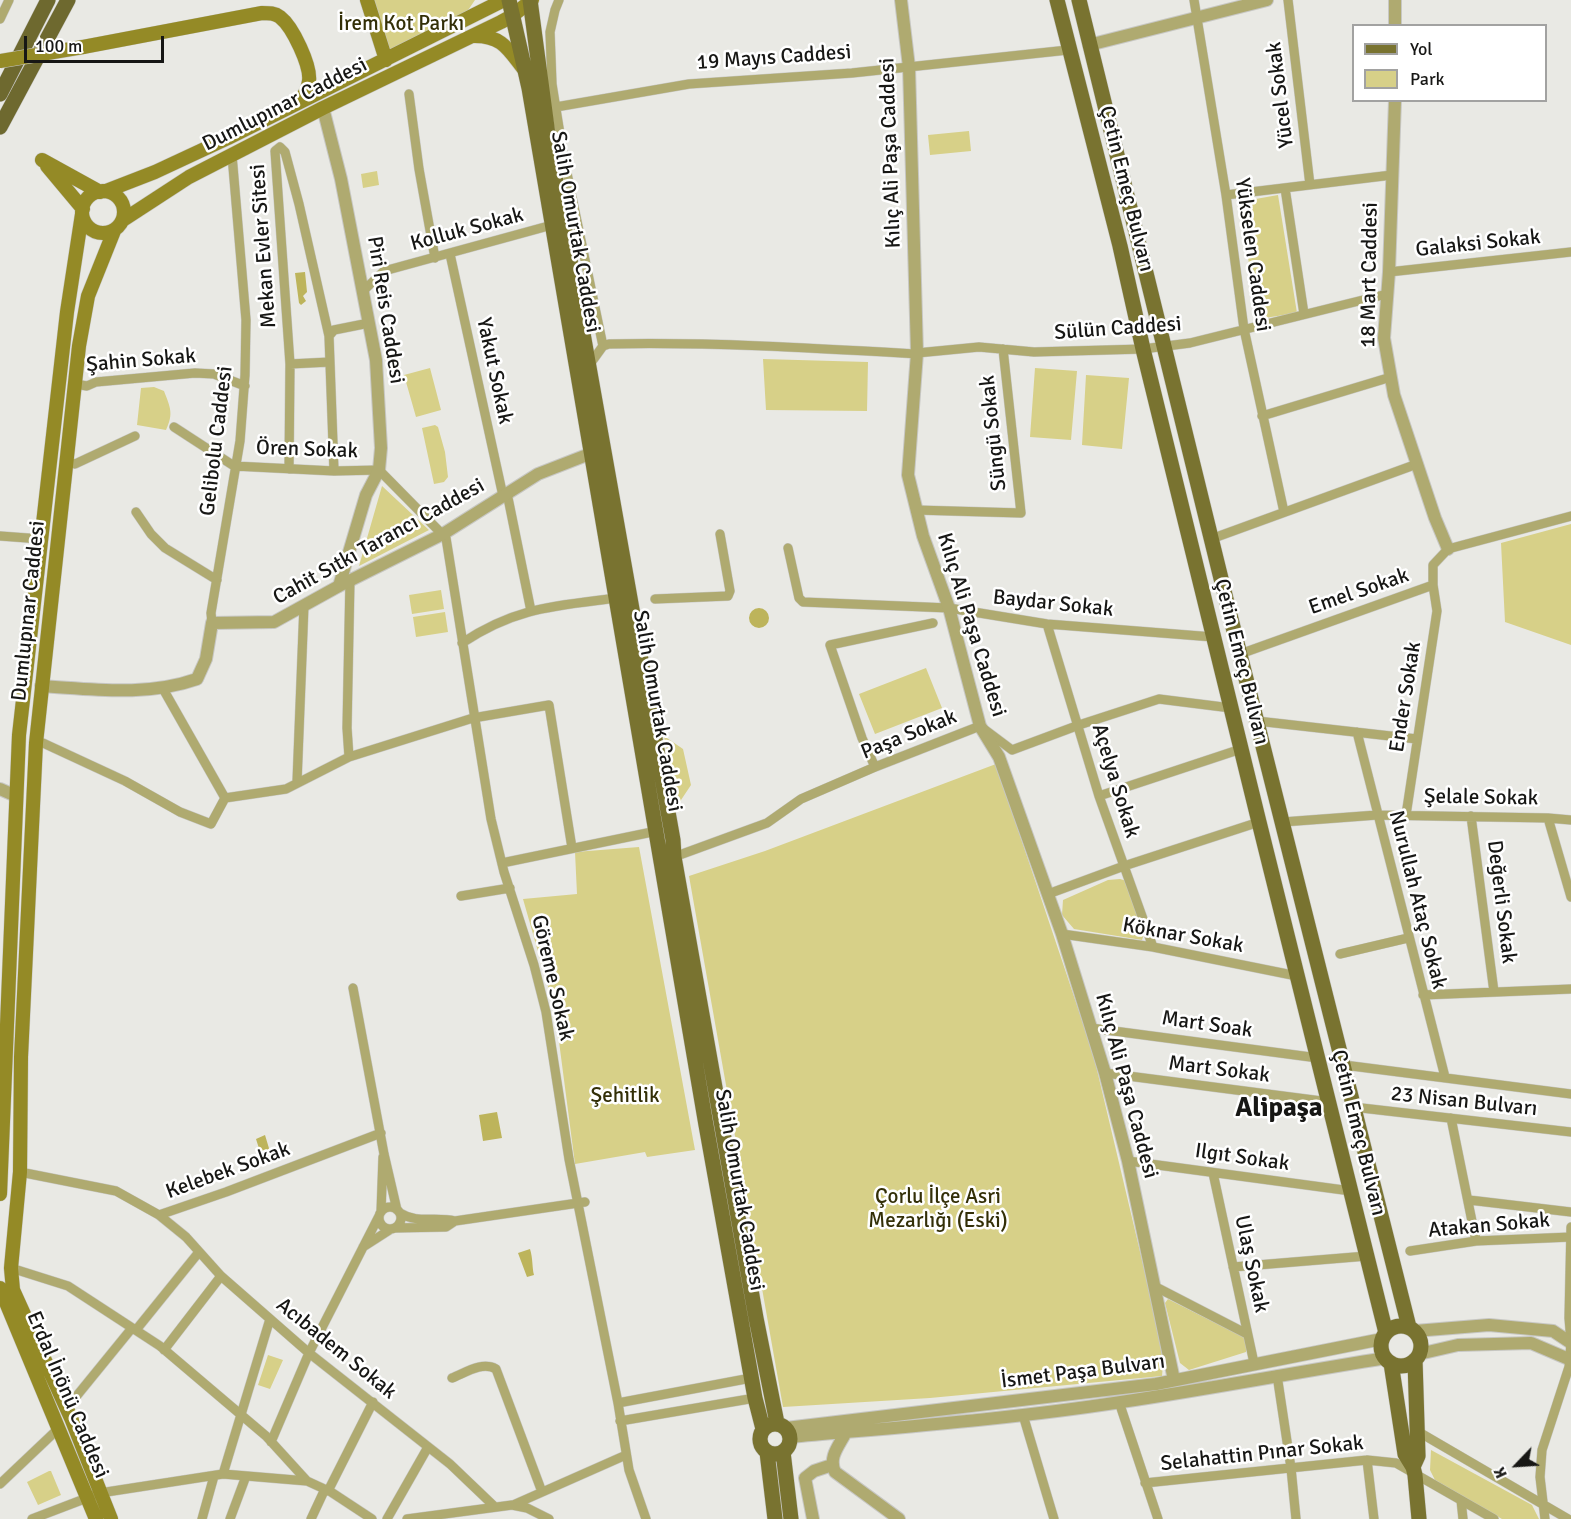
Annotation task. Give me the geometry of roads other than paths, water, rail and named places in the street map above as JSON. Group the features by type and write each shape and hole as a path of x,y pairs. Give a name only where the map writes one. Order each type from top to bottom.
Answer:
{"highway":[{"path":"0,94 48,0"},
{"path":"0,127 68,0"}],"main road":[{"path":"367,0 386,60"},
{"path":"460,22 475,0"},
{"name":"Dumlupınar Caddesi","path":"103,191 155,172 298,104 506,0"},
{"name":"Salih Omurtak Caddesi","path":"506,0 529,88 754,1398 779,1429"},
{"name":"Dumlupınar Caddesi","path":"7,1289 20,1172 21,1057 36,743 79,346 88,296 118,226 189,177 323,108 512,16 531,0"},
{"name":"Salih Omurtak Caddesi","path":"531,0 549,142 590,364 756,1318 779,1429"},
{"name":"Çetin Emeç Bulvarı","path":"1057,0 1120,246 1143,349 1367,1257 1384,1336"},
{"name":"Çetin Emeç Bulvarı","path":"1079,0 1353,1107 1412,1329"},
{"path":"0,62 262,13 273,7 299,45 309,72 319,84 329,88"},
{"path":"470,37 495,38 507,48 523,68"},
{"path":"298,104 307,92 309,72"},
{"path":"42,160 103,191 117,197 124,208 118,226 107,233 94,231 88,227 82,212 42,160"},
{"path":"82,212 91,196 103,191"},
{"name":"Dumlupınar Caddesi","path":"5,963 22,705 67,312 82,212"},
{"path":"0,1194 5,963"},
{"path":"3,1056 21,1057"},
{"path":"3,1076 21,1077"},
{"name":"Erdal İnönü Caddesi","path":"7,1289 66,1409 94,1495 96,1519"},
{"name":"Erdal İnönü Caddesi","path":"7,1289 59,1428 94,1495 111,1519"},
{"path":"1414,1471 1418,1456 1417,1357 1421,1342 1412,1329 1396,1326 1384,1336 1381,1346 1388,1360 1406,1454 1414,1471 1419,1519"},
{"path":"1388,1360 1404,1365 1417,1357"},
{"path":"779,1429 789,1446 775,1452 763,1449 760,1439 779,1429"},
{"path":"775,1452 776,1519"},
{"path":"775,1452 791,1519"}],"street":[{"path":"0,19 9,0"},
{"path":"560,0 550,32 551,78 564,159 603,345 590,364"},
{"name":"Kılıç Ali Paşa Caddesi","path":"901,0 909,67 917,353 908,474 922,536 949,608 980,726 999,757 1062,934 1105,1074 1128,1161 1174,1380"},
{"name":"Yükselen Caddesi","path":"1194,0 1226,195 1244,330 1284,512"},
{"path":"1089,45 1267,0"},
{"name":"Yücel Sokak","path":"1288,0 1310,185"},
{"path":"1395,0 1395,24"},
{"name":"19 Mayıs Caddesi","path":"556,107 689,84 852,73 1068,50"},
{"path":"409,94 419,170 435,258"},
{"name":"18 Mart Caddesi","path":"1395,102 1388,294 1384,338 1394,395 1435,518 1448,549"},
{"name":"Piri Reis Caddesi","path":"323,108 340,179 376,360 381,448 379,470 366,495 344,583"},
{"name":"Mekan Evler Sitesi","path":"289,469 291,364 275,151 280,147 285,152 299,204 329,336"},
{"name":"Gelibolu Caddesi","path":"212,623 234,466 240,441 244,386 246,320 232,155"},
{"path":"1226,195 1392,175"},
{"path":"1285,188 1304,314"},
{"name":"Kolluk Sokak","path":"363,291 384,271 552,225"},
{"name":"Galaksi Sokak","path":"1389,272 1571,252"},
{"name":"Yakut Sokak","path":"450,254 531,610"},
{"name":"Sülün Caddesi","path":"603,345 654,342 751,344 917,353 979,348 1034,352 1143,349 1190,343 1388,294"},
{"path":"334,471 329,336 334,330 369,323"},
{"name":"Süngü Sokak","path":"916,510 1021,513 1003,350"},
{"path":"291,364 330,362"},
{"name":"Şahin Sokak","path":"75,384 87,386 96,382 195,373 214,374 244,386"},
{"path":"1262,416 1391,377"},
{"path":"174,427 234,466"},
{"path":"66,460 75,464 135,436"},
{"name":"Cahit Sıtkı Tarancı Caddesi","path":"212,623 274,622 344,583 443,534 538,474 591,453"},
{"path":"1211,539 1417,464"},
{"name":"Ören Sokak","path":"234,466 334,471 379,470"},
{"path":"379,470 443,534"},
{"path":"136,512 151,534 165,548 217,580"},
{"path":"1448,549 1571,516"},
{"name":"Göreme Sokak","path":"443,534 449,551 473,718 491,819 546,1012 626,1455 646,1519"},
{"path":"655,599 728,596 730,591 720,534"},
{"path":"0,536 41,539"},
{"name":"Baydar Sokak","path":"788,548 798,598 803,602 949,608 1047,624 1214,637"},
{"name":"Emel Sokak","path":"1240,654 1432,585 1433,565 1448,549"},
{"path":"344,583 349,757"},
{"name":"Ender Sokak","path":"1406,815 1437,611 1432,585"},
{"path":"462,643 485,627 531,610 616,598"},
{"path":"297,783 304,605"},
{"path":"41,686 130,691 196,679 206,659 212,623"},
{"path":"875,767 862,738 830,645 933,623"},
{"name":"Açelya Sokak","path":"1047,624 1099,796 1153,947"},
{"path":"162,687 225,798"},
{"name":"Paşa Sokak","path":"674,857 767,823 801,799 980,726 1012,750 1078,724 1159,699 1231,708"},
{"path":"225,798 286,789 349,757 473,718 549,705 572,849"},
{"path":"1257,721 1417,740"},
{"name":"Nurullah Ataç Sokak","path":"1357,732 1445,1077"},
{"path":"36,743 43,743 125,781 180,812 211,824 225,798"},
{"path":"1099,796 1241,749"},
{"path":"0,789 16,796"},
{"name":"Şelale Sokak","path":"1283,822 1377,815 1571,820"},
{"name":"Değerli Sokak","path":"1471,816 1494,992"},
{"path":"1548,818 1571,897"},
{"path":"1048,894 1124,866 1259,822"},
{"path":"502,863 657,831"},
{"path":"461,896 510,888"},
{"name":"Köknar Sokak","path":"1062,934 1153,947 1297,976"},
{"path":"1340,954 1408,938"},
{"path":"353,988 384,1154 401,1220 393,1229 361,1248"},
{"path":"1423,995 1571,989"},
{"name":"Mart Soak","path":"1091,1028 1318,1058"},
{"path":"1344,1065 1571,1094"},
{"name":"Mart Sokak","path":"1105,1074 1329,1102"},
{"name":"23 Nisan Bulvarı","path":"1353,1107 1571,1132"},
{"path":"1451,1118 1476,1241"},
{"name":"Kelebek Sokak","path":"20,1172 116,1191 159,1215 381,1133"},
{"path":"384,1154 380,1214 382,1226 393,1229 446,1227 455,1221"},
{"name":"Ilgıt Sokak","path":"1128,1161 1351,1191"},
{"name":"Ulaş Sokak","path":"1213,1173 1254,1363"},
{"path":"1469,1200 1571,1212"},
{"path":"271,1442 309,1353 380,1214 390,1207 413,1219 444,1218 455,1221 581,1202"},
{"name":"Acıbadem Sokak","path":"159,1215 186,1237 221,1276 309,1353 450,1464 495,1507"},
{"path":"1545,1519 1540,1477 1542,1450 1570,1360 1571,1227"},
{"name":"Atakan Sokak","path":"1410,1251 1476,1241 1571,1237"},
{"path":"66,1409 199,1252"},
{"path":"1233,1267 1367,1257"},
{"path":"11,1268 68,1286 164,1350 271,1442 307,1481"},
{"path":"164,1350 221,1276"},
{"path":"1156,1287 1247,1334"},
{"path":"202,1519 241,1415 270,1319"},
{"path":"1412,1329 1489,1325 1553,1331 1571,1343"},
{"name":"İsmet Paşa Bulvarı","path":"779,1429 1174,1380 1384,1336"},
{"path":"1417,1357 1458,1346 1531,1343 1570,1360"},
{"name":"İsmet Paşa Bulvarı","path":"779,1429 846,1432 945,1424 1119,1402 1277,1375 1388,1360"},
{"path":"452,1378 483,1366 496,1369 542,1492"},
{"path":"1277,1375 1296,1519"},
{"path":"618,1403 751,1378"},
{"path":"620,1421 754,1398"},
{"path":"312,1519 373,1402"},
{"path":"1119,1402 1158,1519"},
{"path":"1023,1414 1054,1519"},
{"path":"0,1484 59,1428"},
{"path":"1417,1431 1568,1519"},
{"path":"846,1432 832,1457 832,1466 836,1472 893,1517"},
{"path":"387,1519 428,1447"},
{"path":"407,1519 512,1505 626,1455"},
{"path":"1367,1460 1374,1519"},
{"name":"Selahattin Pınar Sokak","path":"1145,1483 1367,1460 1395,1463 1414,1471 1494,1519"},
{"path":"813,1519 806,1478 814,1471 832,1466"},
{"path":"32,1519 94,1495 218,1475 307,1481 326,1490 372,1519"},
{"path":"230,1519 246,1476"},
{"path":"1461,1500 1463,1519"},
{"path":"512,1505 527,1508 549,1519"}],"district":[{"name":"Alipaşa","path":"1279,1109"}],"park label":[{"name":"İrem Kot Parkı","path":"401,24"},
{"name":"Şehitlik","path":"625,1096"},
{"name":"Çorlu İlçe Asri Mezarlığı (Eski)","path":"938,1209"}]}
